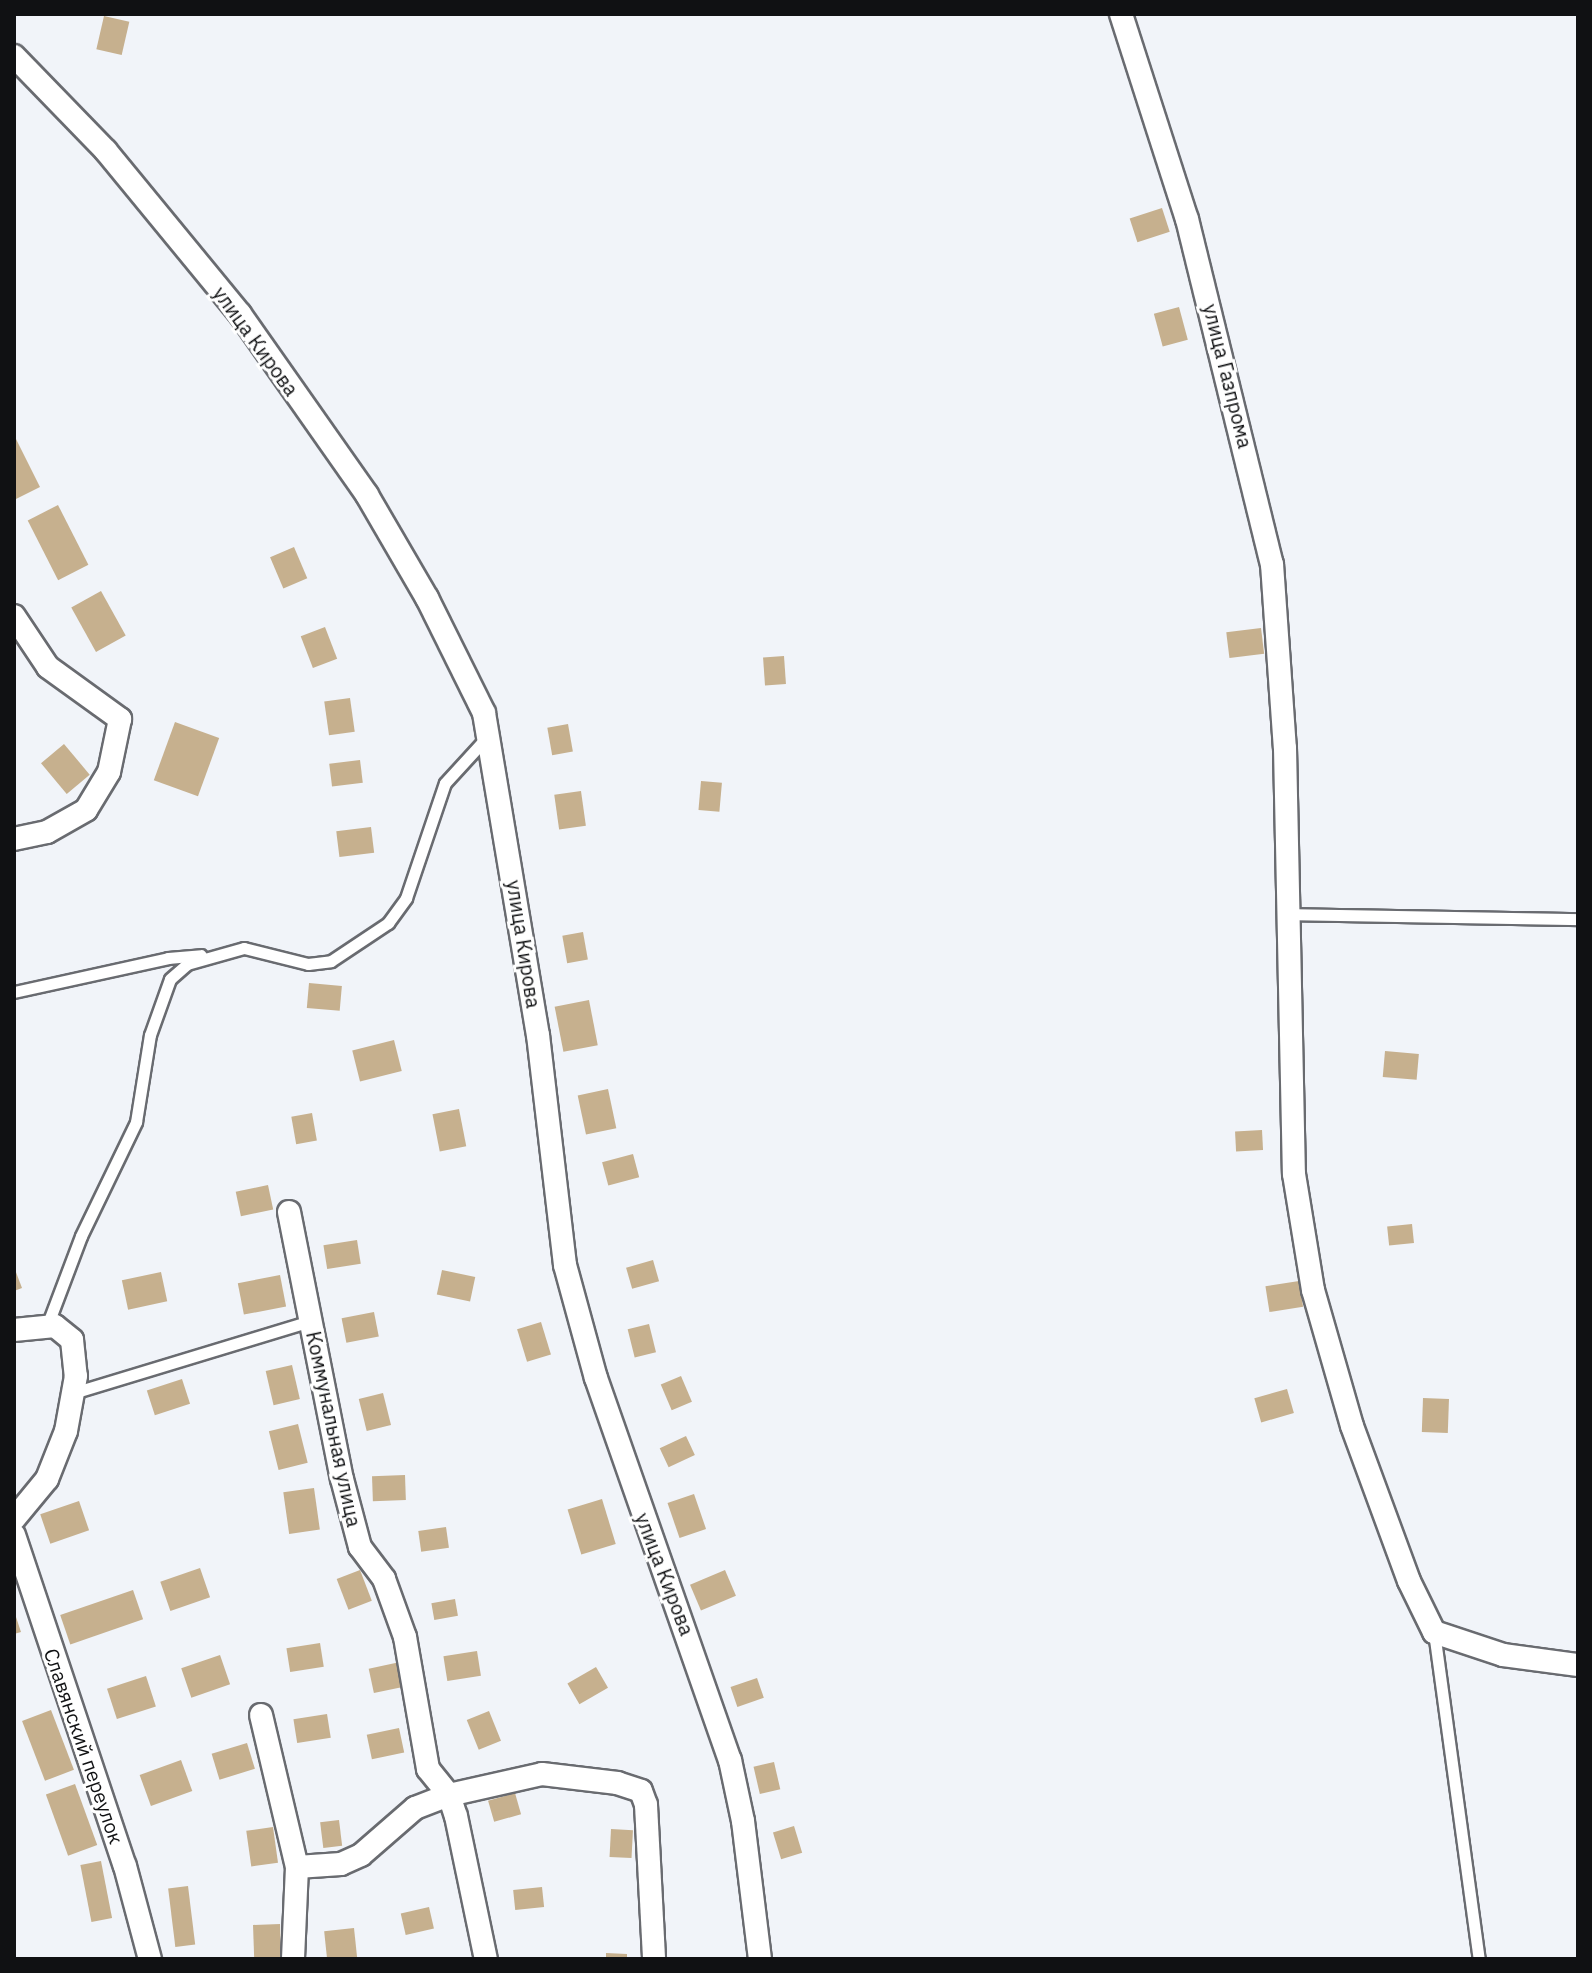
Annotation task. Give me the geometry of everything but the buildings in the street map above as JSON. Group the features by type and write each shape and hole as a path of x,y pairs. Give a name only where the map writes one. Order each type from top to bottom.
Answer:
{"street":[{"name":"улица Газпрома","path":"1121,14 1187,219 1272,564 1285,748 1286,914 1294,1174 1313,1290 1352,1426 1409,1581 1434,1632"},
{"name":"улица Кирова","path":"14,56 106,151 240,314 367,495 427,598 484,713 538,1035 565,1265 601,1392 730,1760 743,1821 760,1959"},
{"path":"14,839 47,832 86,810 109,772 120,719 48,667 16,622"},
{"name":"Коммунальная улица","path":"289,1212 360,1547 384,1579 405,1637 428,1769 449,1795 469,1861 486,1959"},
{"path":"14,1330 55,1326 72,1340 73,1393 66,1431 47,1479 14,1519"},
{"name":"Славянский переулок","path":"14,1535 125,1866 150,1959"},
{"path":"1434,1632 1503,1655 1578,1665"},
{"path":"261,1715 297,1867 293,1959"},
{"path":"297,1867 341,1864 361,1855 415,1808 449,1795 542,1774 575,1775 641,1791 654,1959"}],"lane":[{"path":"14,992 168,958 244,948 308,964 331,961 388,923 406,898 445,783 488,736"},
{"path":"1286,914 1578,919"},
{"path":"47,1326 81,1236 136,1122 150,1035 170,979 187,964 213,954"},
{"path":"73,1393 310,1321"},
{"path":"1434,1632 1479,1959"}]}
